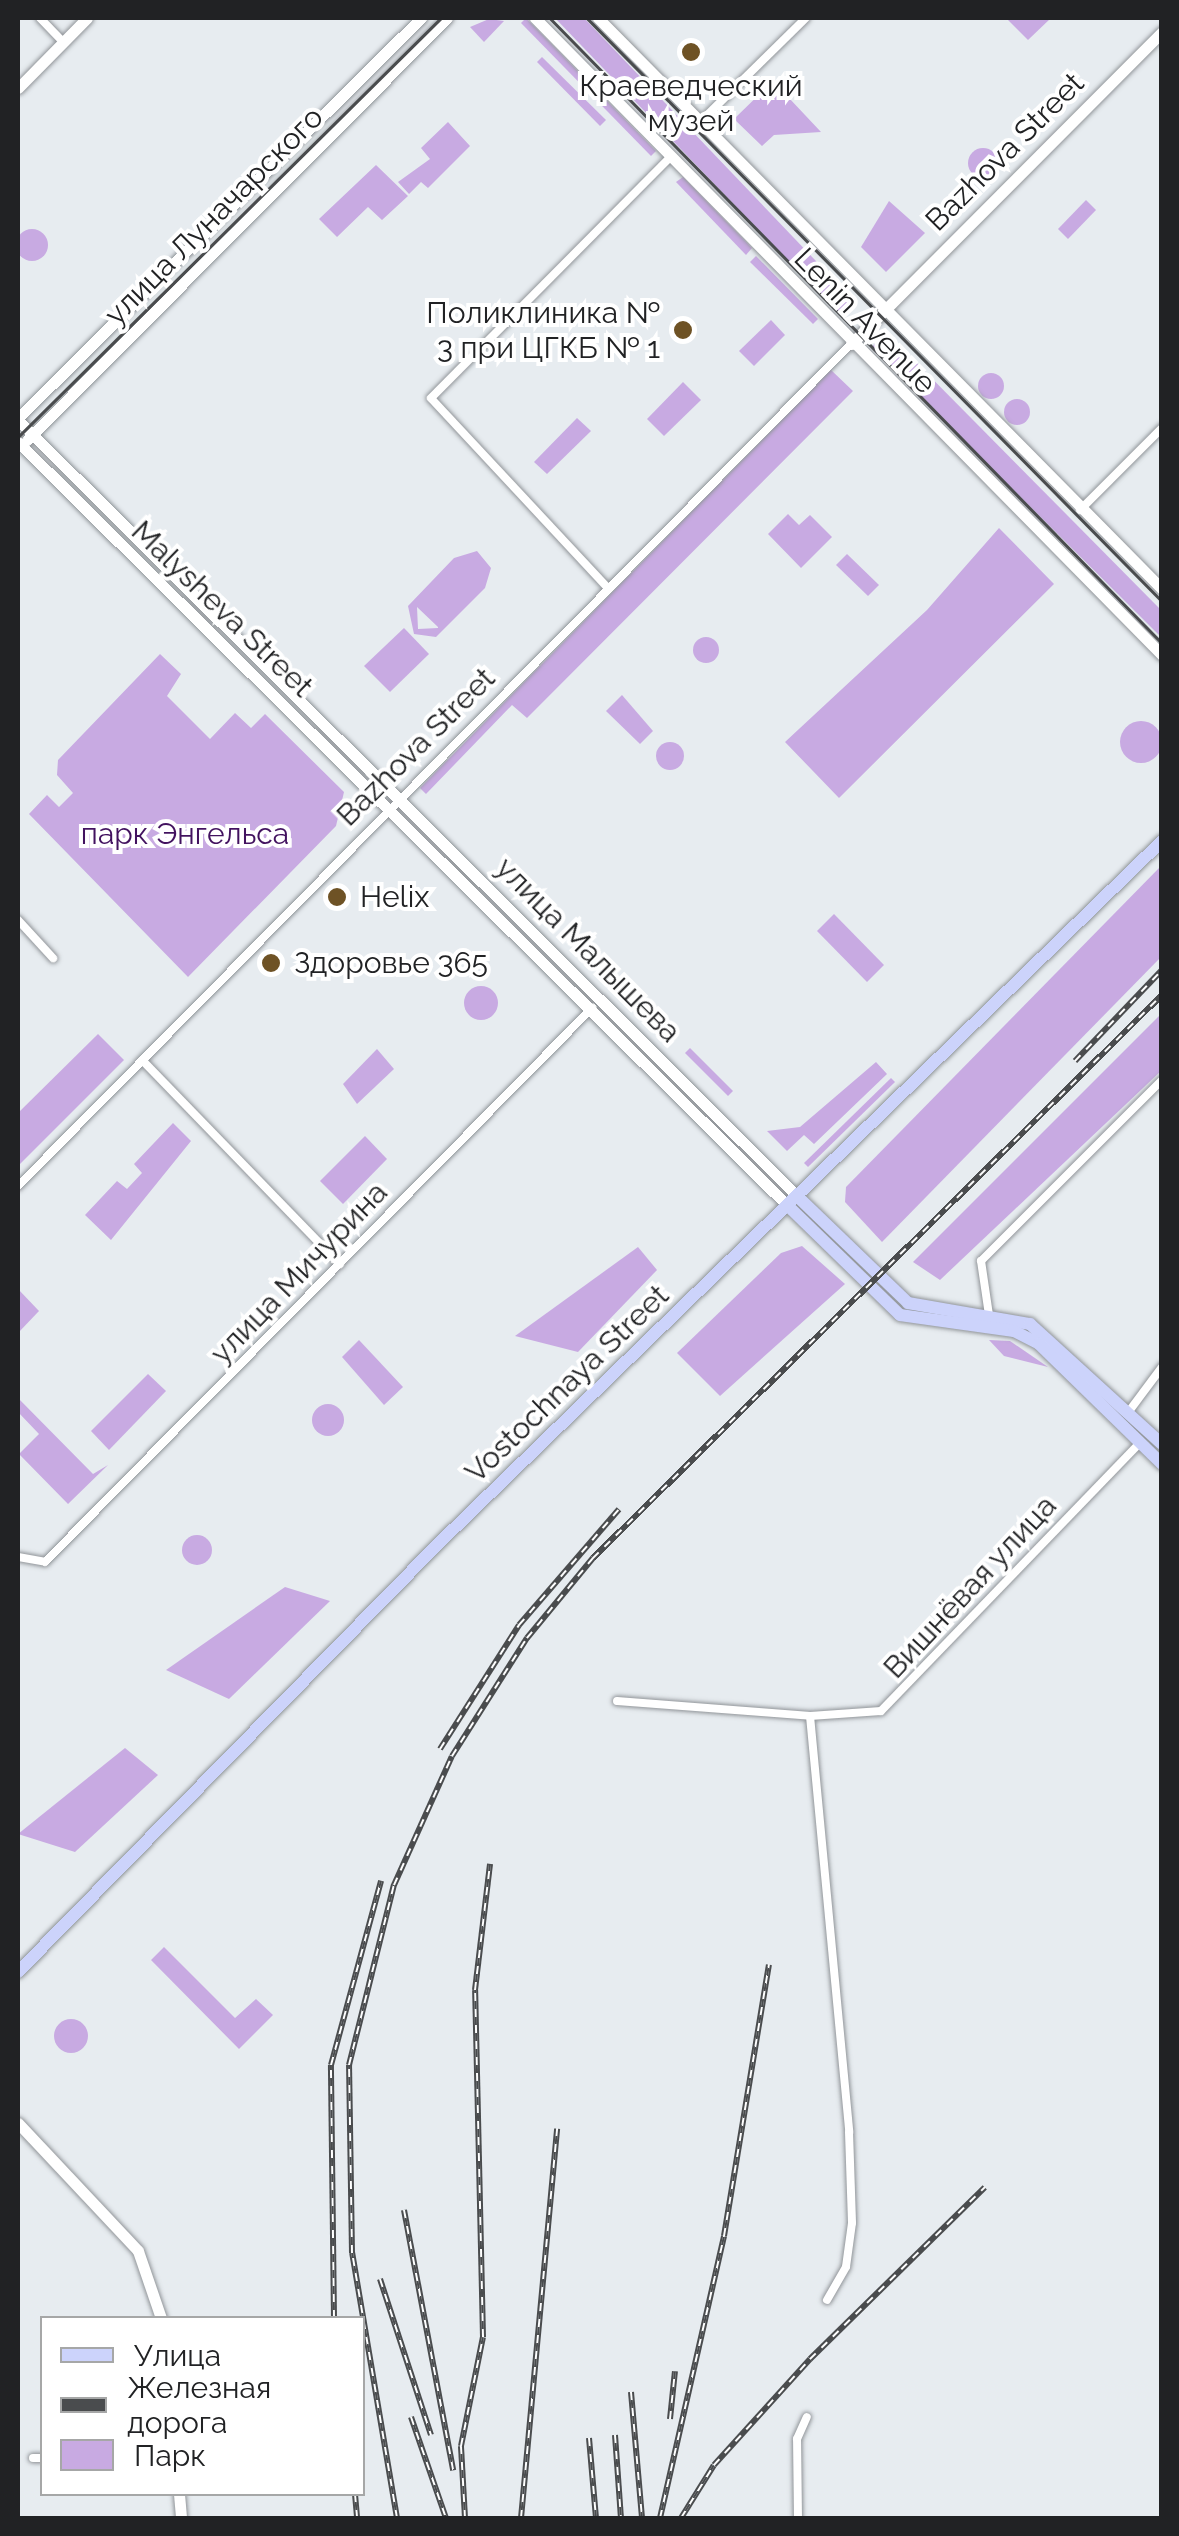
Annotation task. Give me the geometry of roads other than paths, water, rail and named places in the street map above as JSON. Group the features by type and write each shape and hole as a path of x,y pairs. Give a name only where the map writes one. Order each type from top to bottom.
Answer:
{"main road":[{"path":"18,88 87,18"},
{"name":"улица Луначарского","path":"18,419 421,18"},
{"name":"улица Луначарского","path":"19,446 446,18"},
{"name":"Lenin Avenue","path":"536,18 851,344 1162,656"},
{"name":"Lenin Avenue","path":"598,18 1162,589"},
{"name":"Bazhova Street","path":"851,344 1162,32"},
{"name":"улица Малышева","path":"18,419 592,1008"},
{"name":"Malysheva Street","path":"19,446 394,803"},
{"name":"улица Малышева","path":"394,803 793,1201 900,1314 1026,1337 1127,1428 1162,1444"},
{"name":"Vostochnaya Street","path":"18,1972 364,1617 1162,840"},
{"path":"592,1008 793,1201"},
{"name":"улица Малышева","path":"793,1201 908,1303 989,1314 1043,1332 1126,1408 1145,1437"},
{"path":"1145,1437 1162,1464"},
{"path":"18,2123 138,2252 160,2316"}],"street":[{"path":"40,18 63,42"},
{"path":"700,122 806,18"},
{"path":"607,587 431,398 672,156"},
{"name":"Bazhova Street","path":"18,1186 851,344"},
{"path":"1080,510 1162,428"},
{"path":"18,920 53,958"},
{"name":"улица Мичурина","path":"18,1557 37,1566 592,1008"},
{"path":"143,1061 340,1264"},
{"path":"989,1314 981,1262 1162,1080"},
{"path":"1127,1428 1126,1408 1162,1367"},
{"name":"Вишнёвая улица","path":"617,1700 810,1716 890,1705 1145,1437"},
{"path":"810,1716 849,2132 852,2223 846,2266 827,2300"},
{"path":"798,2518 797,2439 808,2417"}],"tram line":[{"path":"18,437 441,18"},
{"path":"550,18 1162,643"},
{"path":"587,18 1162,601"}],"railway":[{"path":"1075,1061 1162,970"},
{"path":"363,2316 352,2253 349,2065 394,1885 452,1756 527,1638 593,1558 1162,995"},
{"path":"440,1749 519,1625 619,1509"},
{"path":"465,2518 461,2446 483,2337 475,1990 490,1864"},
{"path":"334,2316 331,2065 381,1881"},
{"path":"660,2518 724,2236 769,1965"},
{"path":"521,2518 557,2129"},
{"path":"681,2518 714,2465 810,2359 985,2187"},
{"path":"404,2210 453,2470"},
{"path":"380,2279 431,2435"},
{"path":"365,2330 397,2518"},
{"path":"670,2419 675,2371"},
{"path":"631,2392 642,2518"},
{"path":"411,2417 446,2518"},
{"path":"615,2435 621,2518"},
{"path":"589,2438 596,2518"},
{"path":"355,2496 357,2518"}],"place":[{"name":"Краеведческий музей","path":"691,52"},
{"name":"Поликлиника № 3 при ЦГКБ № 1","path":"683,330"},
{"name":"Helix","path":"337,897"},
{"name":"Здоровье 365","path":"271,963"}],"park label":[{"name":"парк Энгельса","path":"185,834"}]}
